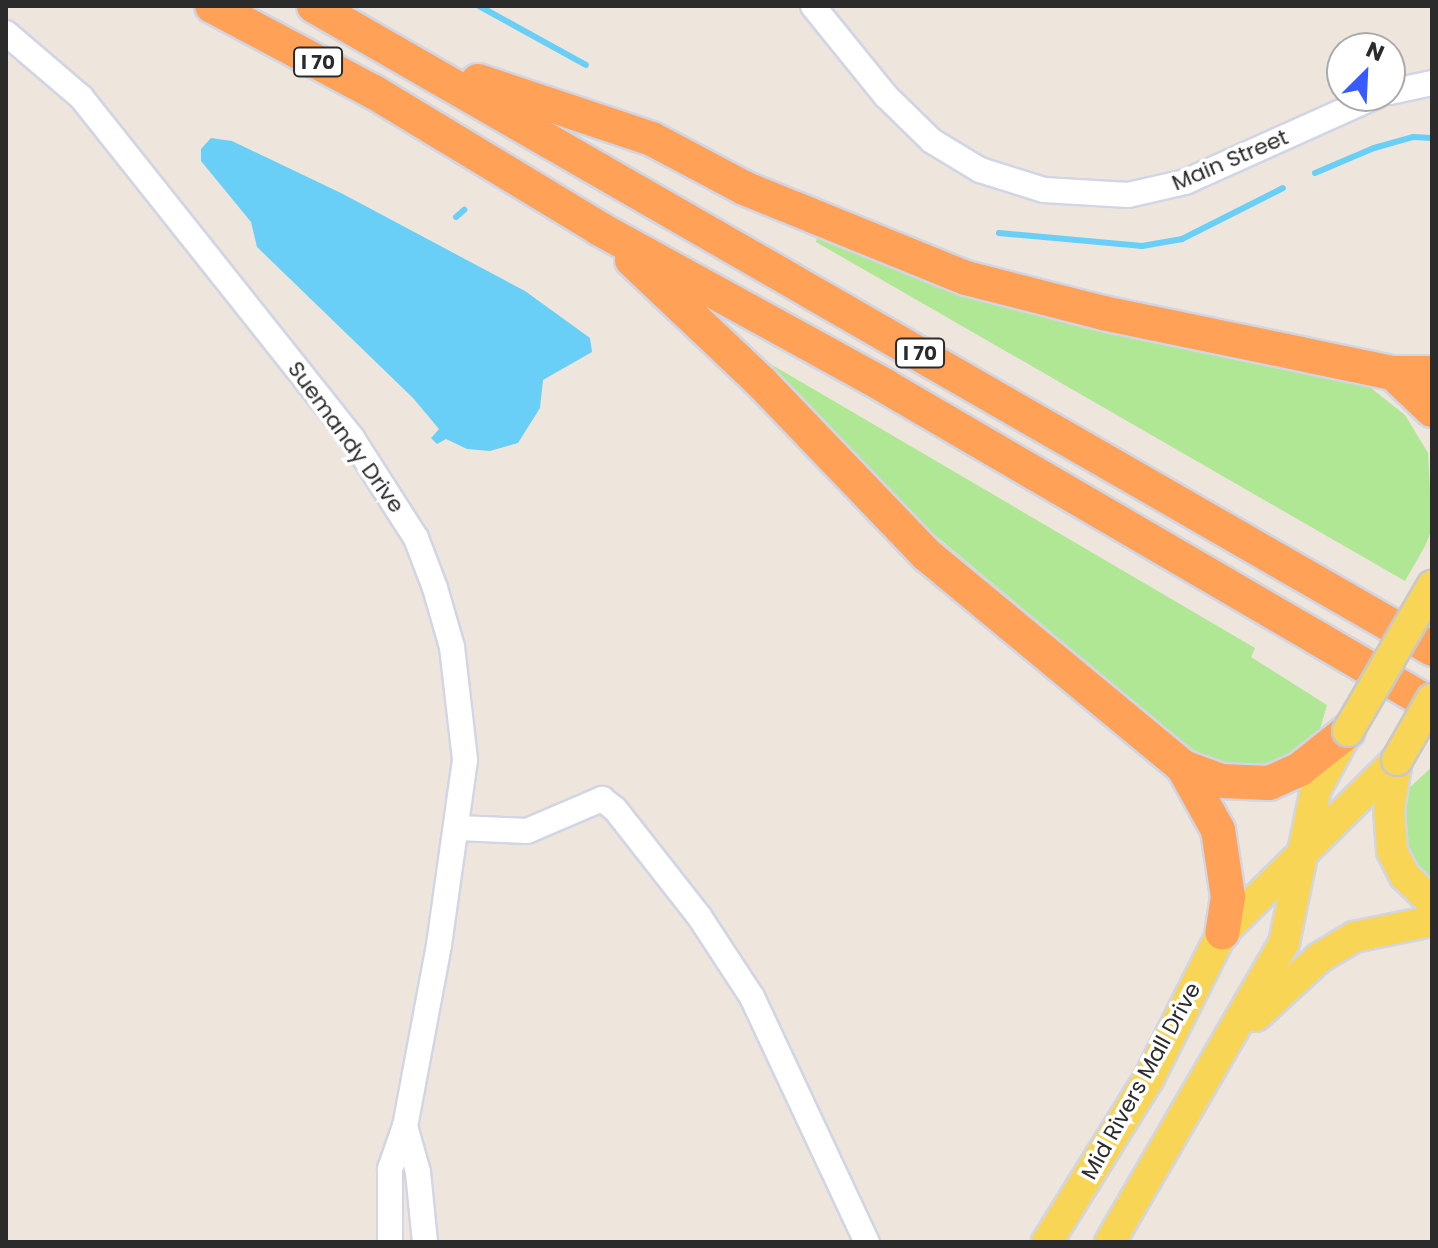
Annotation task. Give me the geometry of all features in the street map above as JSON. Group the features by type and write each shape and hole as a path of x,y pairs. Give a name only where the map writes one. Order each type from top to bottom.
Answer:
{"highway":[{"name":"I 70","path":"212,6 374,92 600,229 885,386 1432,702"},
{"name":"I 70","path":"314,6 409,57 1432,649"},
{"path":"409,57 652,139 758,194 966,278 1103,313 1393,373 1432,373"},
{"path":"600,229 761,382 927,555 1183,767 1221,781 1269,783 1300,769 1348,731"},
{"path":"1393,373 1432,410"},
{"path":"1391,681 1432,721"},
{"path":"1183,767 1218,830 1228,897 1222,933"}],"main road":[{"path":"1110,1242 1229,1043 1284,943 1316,789 1432,586"},
{"name":"Mid Rivers Mall Drive","path":"1047,1242 1149,1078 1222,933 1397,760 1432,702"},
{"path":"1397,760 1389,810 1392,851 1405,876 1432,902"},
{"path":"1229,1043 1319,958 1342,944 1408,922 1432,921"}],"street":[{"name":"Main Street","path":"813,6 886,96 932,141 980,170 1044,190 1128,195 1185,182 1340,112"},
{"name":"Suemandy Drive","path":"6,33 81,97 352,438 416,538 452,647 462,710 465,760 458,828 405,1126 390,1169 390,1242"},
{"path":"1406,89 1432,83"},
{"path":"458,828 527,831 602,799 615,809 699,916 752,997 867,1242"},
{"name":"Suemandy Drive","path":"405,1126 418,1172 425,1242"}],"green space":[{"path":"817,238 935,282 1366,384 1405,415 1428,453 1432,529 1425,546 1405,581 816,242"},
{"path":"755,355 1255,648 1251,657 1327,705 1318,736 1276,765 1233,768 1202,758 924,526"},
{"path":"1432,767 1432,886 1409,857 1404,837 1408,789"}],"water":[{"path":"211,138 232,141 341,193 525,291 590,338 592,352 543,380 540,408 518,443 490,451 467,449 446,439 437,444 431,438 439,429 413,398 257,247 251,222 201,161 201,149"}],"waterway":[{"path":"479,6 586,65"},
{"path":"1315,173 1374,148 1413,137 1432,138"},
{"path":"999,233 1142,246 1182,239 1283,188"},
{"path":"456,217 464,210"}]}
